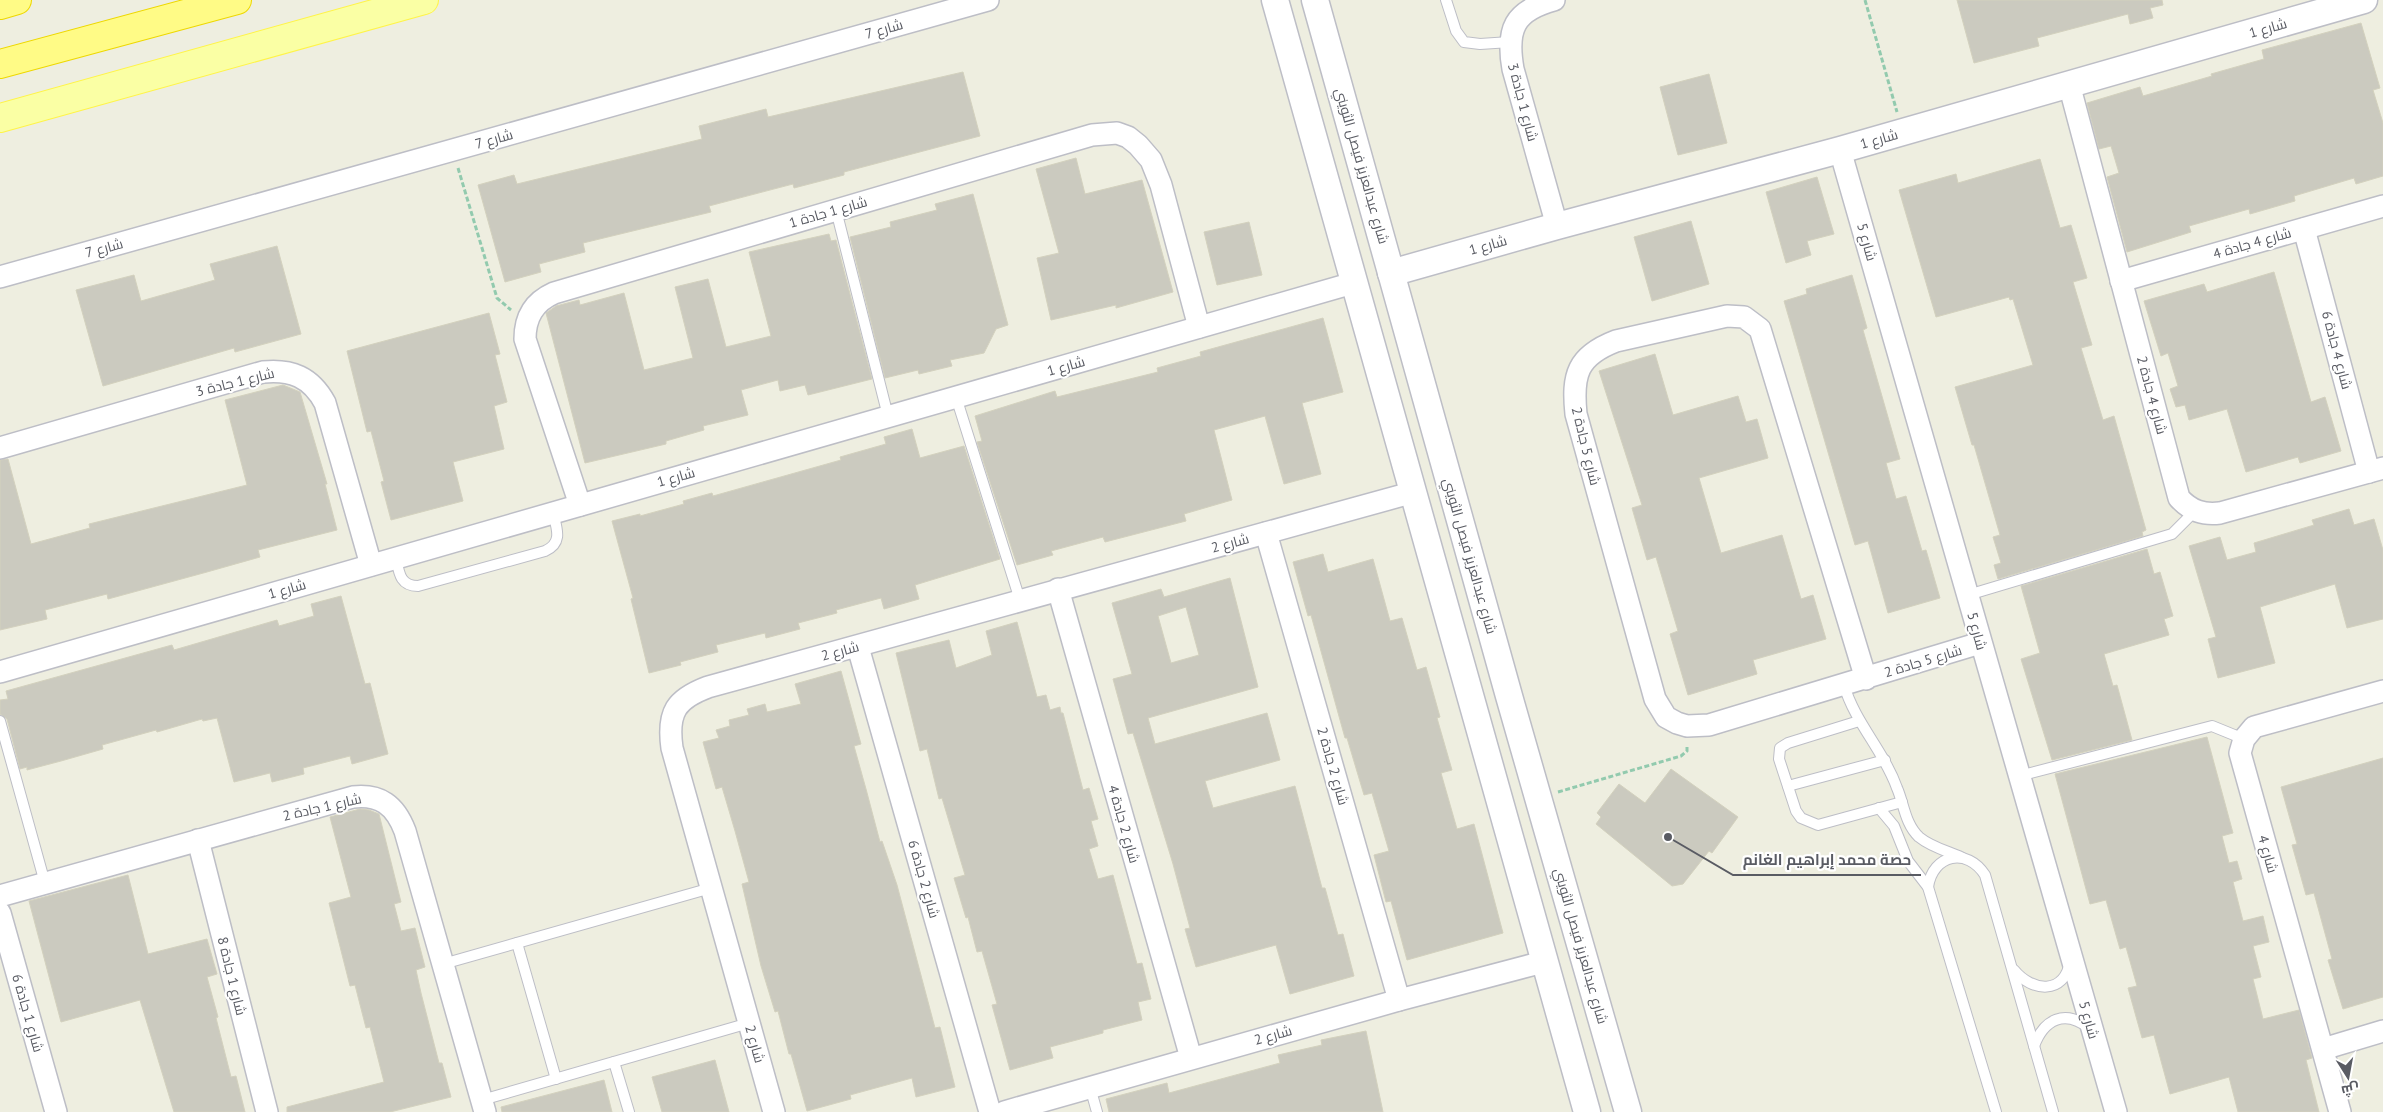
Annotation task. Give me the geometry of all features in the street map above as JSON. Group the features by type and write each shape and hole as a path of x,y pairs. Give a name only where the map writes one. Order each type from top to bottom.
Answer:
{"highway":[{"path":"0,5 17,0"},
{"path":"0,64 236,0"}],"main road":[{"path":"0,118 424,0"}],"street":[{"name":"شارع 7","path":"0,277 988,0"},
{"path":"1314,0 1297,6 1276,4 1353,283 1414,492 1543,962 1587,1112"},
{"name":"شارع عبدالعزيز فيصل الثويني","path":"1314,0 1628,1112"},
{"name":"شارع 1 جادة 3","path":"1554,0 1538,4 1524,13 1513,28 1510,42 1513,69 1557,226"},
{"name":"شارع 1","path":"1392,273 1903,132 2069,84 2309,8 2364,0"},
{"name":"شارع 4 جادة 2","path":"2069,84 2179,498 2195,511"},
{"name":"شارع 1 جادة 1","path":"529,315 543,298 554,293 1092,134 1117,133 1128,137 1138,145 1151,160 1156,171 1199,327"},
{"name":"شارع 5","path":"1840,150 2116,1112"},
{"name":"شارع 4 جادة 4","path":"2122,280 2383,206"},
{"name":"شارع 4 جادة 6","path":"2304,228 2376,470"},
{"name":"شارع 1","path":"0,672 1353,283"},
{"path":"529,315 525,331 527,351 580,505"},
{"name":"شارع 5 جادة 2","path":"1866,679 1760,329 1744,317 1727,316 1598,348 1582,364 1574,383 1576,414 1655,698 1666,717 1687,726 1717,723 1866,679 1980,643"},
{"name":"شارع 1 جادة 3","path":"0,448 263,372 278,370 293,373 307,380 318,390 325,403 371,565"},
{"path":"2195,511 2203,514 2220,513 2376,470"},
{"name":"شارع 2","path":"774,1112 672,748 671,719 677,705 692,693 708,687 1414,492"},
{"name":"شارع 2 جادة 2","path":"1266,533 1400,1000"},
{"name":"شارع 2 جادة 4","path":"1058,589 1190,1058"},
{"name":"شارع 2 جادة 6","path":"858,646 990,1112"},
{"path":"2244,739 2254,727 2383,692"},
{"path":"1472,707 1480,712 1498,711 1505,705 1509,696"},
{"name":"شارع 4","path":"2244,739 2240,753 2340,1112"},
{"path":"1487,761 1488,752 1494,745 1502,741 1511,740 1519,744 1525,751"},
{"name":"شارع 1 جادة 2","path":"0,896 353,797 364,796 383,800 399,815 405,830 483,1106"},
{"name":"شارع 1 جادة 8","path":"198,840 267,1112"},
{"name":"شارع 1 جادة 6","path":"0,913 56,1112"},
{"name":"شارع 2","path":"1004,1112 1190,1058 1543,962"},
{"path":"2323,1048 2383,1031"}],"lane":[{"path":"1446,0 1456,31 1464,42 1480,44 1510,42"},
{"path":"836,210 888,416"},
{"path":"956,397 1020,600"},
{"path":"1968,595 2172,534 2195,511"},
{"path":"396,558 400,577 404,583 410,586 418,586 545,552 553,548 558,541 553,513"},
{"path":"1844,685 1849,703 1885,760 1909,822 1919,837 1937,848 1971,860 1980,866 1985,875 2053,1112"},
{"path":"0,721 46,883"},
{"path":"1859,721 1788,743 1780,748 1779,759 1796,811 1801,818 1810,823 1826,824 1902,802"},
{"path":"2020,776 2212,726 2244,739"},
{"path":"1788,786 1885,760"},
{"path":"1879,808 1894,826 1908,860 1928,887 1996,1112"},
{"path":"1928,887 1934,868 1952,858 1962,857"},
{"path":"443,964 711,888"},
{"path":"517,943 556,1079"},
{"path":"2012,967 2029,984 2040,987 2052,986 2063,979 2069,968 2071,956"},
{"path":"2034,1046 2040,1032 2051,1022 2066,1018 2080,1021 2092,1031"},
{"path":"483,1106 556,1079 749,1023"},
{"path":"614,1062 628,1112"},
{"path":"1090,1087 1097,1112"}],"path":[{"path":"1865,0 1903,132"},
{"path":"453,151 497,298 510,309 529,315"},
{"path":"1538,798 1681,756 1687,751 1687,726"}],"building":[{"path":"1957,0 2162,0 2163,5 2150,8 2153,18 2130,24 2128,14 2037,38 2039,46 1974,63"},
{"path":"2361,23 2380,88 2373,90 2383,123 2383,176 2356,184 2354,178 2294,196 2295,201 2250,214 2249,209 2189,226 2191,232 2127,252 2107,177 2119,173 2111,146 2099,149 2087,103 2140,87 2143,96 2212,76 2211,74 2264,59 2262,50"},
{"path":"963,72 980,136 844,172 844,175 794,188 793,184 709,206 711,212 583,243 585,252 539,264 541,272 505,282 478,185 514,175 517,184 702,139 699,126 766,109 768,117"},
{"path":"1709,74 1727,143 1678,155 1660,87"},
{"path":"1076,158 1085,194 1142,180 1173,292 1116,308 1116,305 1051,320 1037,258 1059,253 1036,169"},
{"path":"2040,159 2060,228 2071,225 2087,278 2073,282 2092,345 2081,348 2103,420 2114,416 2146,530 2142,532 2143,536 1998,579 1994,565 2001,563 1993,537 2000,535 1955,387 2033,365 2013,299 2010,300 2009,297 1936,317 1899,190 1956,174 1958,183"},
{"path":"1817,177 1834,234 1807,241 1811,255 1786,263 1766,192"},
{"path":"973,194 1008,325 996,329 984,353 950,360 952,366 919,374 918,370 885,378 850,237 891,227 890,222 937,210 935,204"},
{"path":"1691,221 1709,284 1652,301 1634,237"},
{"path":"1249,222 1262,275 1217,285 1204,232"},
{"path":"829,234 831,241 836,240 872,379 808,395 805,385 780,391 778,380 741,390 748,415 703,426 704,430 666,441 666,444 585,463 546,313 556,306 579,300 580,305 624,293 644,370 693,358 675,287 708,279 726,347 771,336 749,252"},
{"path":"277,246 301,334 235,352 234,348 103,386 76,290 134,275 141,301 215,280 210,264"},
{"path":"2274,272 2311,402 2325,397 2341,451 2300,463 2298,457 2246,472 2227,409 2189,420 2185,405 2176,407 2170,389 2178,386 2168,353 2161,356 2144,301 2204,284 2207,292"},
{"path":"1852,275 1867,328 1863,330 1900,459 1886,463 1896,499 1906,496 1922,551 1926,550 1940,598 1888,613 1868,541 1855,545 1784,301 1807,294 1806,289"},
{"path":"489,313 500,354 495,355 507,402 494,406 504,449 453,462 463,501 391,520 381,482 384,481 371,431 367,432 347,351"},
{"path":"1323,318 1343,392 1302,403 1321,474 1284,484 1265,416 1214,430 1232,500 1184,514 1186,521 1105,542 1103,537 1051,551 1053,555 1017,565 977,442 982,441 975,416 1055,391 1057,397 1158,372 1157,368 1201,356 1200,352"},
{"path":"1655,354 1673,415 1738,396 1746,422 1757,419 1768,458 1699,478 1721,553 1782,535 1801,599 1813,595 1826,639 1753,660 1757,674 1688,695 1670,634 1678,631 1656,557 1647,560 1632,508 1642,505 1599,371"},
{"path":"283,385 300,392 327,484 325,484 337,530 258,550 260,557 207,572 108,599 107,594 45,610 47,619 0,630 0,460 8,459 31,544 90,528 89,524 247,485 225,400"},
{"path":"912,429 920,458 964,446 1000,559 915,585 919,599 884,609 881,598 836,610 837,613 798,623 800,629 766,638 765,633 716,645 718,652 680,662 681,665 649,673 631,599 633,598 612,521 640,514 640,516 684,504 683,501 712,493 713,496 841,460 840,457 886,444 884,437"},
{"path":"2349,509 2354,525 2374,519 2383,550 2383,619 2347,628 2335,584 2260,607 2275,663 2218,678 2208,639 2216,637 2189,546 2220,537 2227,560 2256,552 2254,543 2314,525 2312,520"},
{"path":"2147,549 2154,574 2160,572 2173,616 2164,619 2169,635 2104,654 2113,686 2117,685 2132,740 2052,760 2021,659 2040,653 2021,586"},
{"path":"1323,554 1328,572 1373,559 1390,621 1402,618 1417,670 1426,667 1440,717 1437,718 1452,770 1441,773 1457,829 1474,824 1503,933 1407,960 1391,901 1386,902 1374,855 1389,851 1372,793 1364,795 1347,738 1345,738 1311,615 1308,616 1293,562"},
{"path":"1230,578 1258,687 1148,718 1155,744 1267,713 1280,760 1205,781 1213,808 1295,786 1322,888 1325,888 1338,935 1343,934 1354,976 1290,994 1276,945 1196,967 1185,929 1190,928 1173,864 1133,733 1128,734 1113,679 1132,674 1112,603 1161,589 1164,597","holes":["1186,607 1199,655 1171,663 1158,616"]},
{"path":"341,596 365,684 370,683 388,754 352,764 350,756 303,768 304,774 272,782 270,773 234,782 217,718 203,721 202,719 157,732 156,730 102,745 103,749 27,770 27,767 20,769 7,719 0,714 0,700 8,699 6,691 172,645 174,650 277,620 279,626 314,616 311,604"},
{"path":"1017,622 1037,697 1046,695 1050,710 1060,707 1061,713 1063,713 1083,790 1089,788 1098,819 1091,821 1098,846 1089,849 1098,879 1113,875 1137,964 1142,963 1151,999 1138,1002 1142,1020 1050,1047 1053,1058 1010,1070 992,1005 997,1004 982,951 977,952 968,917 966,918 954,878 965,875 942,798 939,799 927,749 920,751 896,653 949,640 956,668 992,655 986,631"},
{"path":"841,671 861,744 854,746 880,842 882,841 897,885 935,1028 940,1027 955,1087 916,1097 912,1078 850,1095 851,1099 807,1111 778,1011 775,1012 761,966 742,884 749,882 735,831 722,787 716,789 703,742 719,738 716,730 730,726 729,720 749,715 747,709 765,704 767,712 801,704 795,684"},
{"path":"2207,737 2233,833 2222,836 2229,863 2237,861 2242,879 2233,882 2243,921 2263,916 2269,942 2253,946 2261,977 2253,979 2263,1019 2299,1010 2312,1058 2306,1060 2319,1112 2238,1112 2229,1077 2170,1094 2154,1035 2142,1038 2128,988 2137,986 2126,947 2120,949 2106,900 2090,904 2055,774"},
{"path":"2383,758 2383,997 2343,1009 2328,960 2332,959 2314,893 2306,895 2292,845 2297,844 2281,787"},
{"path":"1671,769 1738,817 1712,853 1709,851 1683,884 1672,886 1596,824 1601,817 1597,813 1619,784 1645,803"},
{"path":"360,809 379,814 401,902 394,904 401,931 415,928 425,967 416,970 439,1063 442,1063 451,1097 390,1112 287,1112 287,1107 384,1082 370,1027 366,1028 355,985 350,986 329,903 351,897 330,817"},
{"path":"128,875 148,954 207,939 217,974 207,977 218,1017 216,1018 231,1077 236,1076 245,1112 174,1112 140,1000 61,1022 29,901"},
{"path":"1366,1031 1383,1112 1109,1112 1106,1099 1167,1083 1169,1093 1280,1063 1278,1055 1322,1045 1321,1040"},
{"path":"715,1060 729,1112 662,1112 652,1077"},
{"path":"604,1080 612,1112 502,1112 501,1107"}],"place":[{"name":"حصة محمد إبراهيم الغانم","path":"1668,837"}]}
